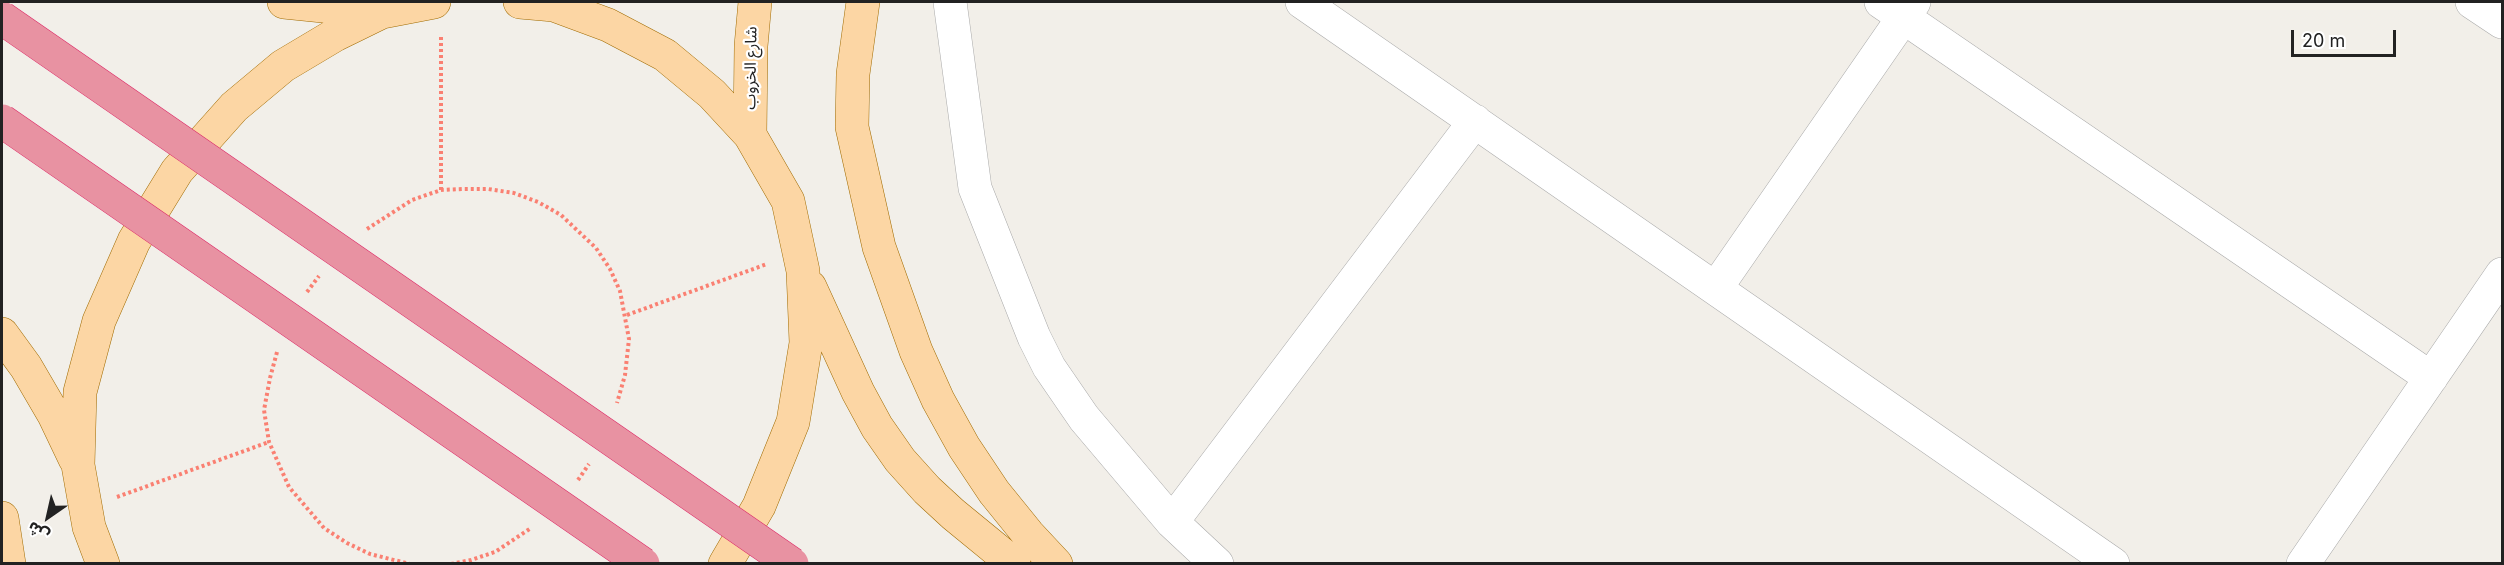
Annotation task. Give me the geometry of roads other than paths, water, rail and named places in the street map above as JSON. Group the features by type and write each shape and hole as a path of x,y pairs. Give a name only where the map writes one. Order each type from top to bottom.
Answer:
{"highway":[{"path":"2,18 792,564"},
{"path":"2,121 643,564"}],"main road":[{"path":"284,2 382,12 438,13"},
{"path":"520,2 560,3 665,55 712,94 750,135 788,201 801,262 806,344 793,422 759,506 725,564"},
{"name":"شارع الخروب","path":"750,135 751,45 755,2"},
{"path":"863,2 853,74 852,127 879,247 916,351 938,400 964,447 994,492 1056,564"},
{"path":"103,564 89,527 78,465 80,392 99,321 134,241 177,171 234,107 283,66 335,35 382,12"},
{"path":"801,262 858,392 877,428 900,460 927,490 1014,564"},
{"path":"2,334 26,367 54,415 78,465"},
{"path":"2,518 9,564"}],"street":[{"path":"950,2 975,188 1034,337 1049,367 1084,418 1173,522 1217,564"},
{"path":"1302,2 2114,564"},
{"path":"2472,2 2502,22"},
{"path":"1716,288 1900,7 2431,378"},
{"path":"1173,522 1475,121"},
{"path":"2303,564 2502,274"}]}
